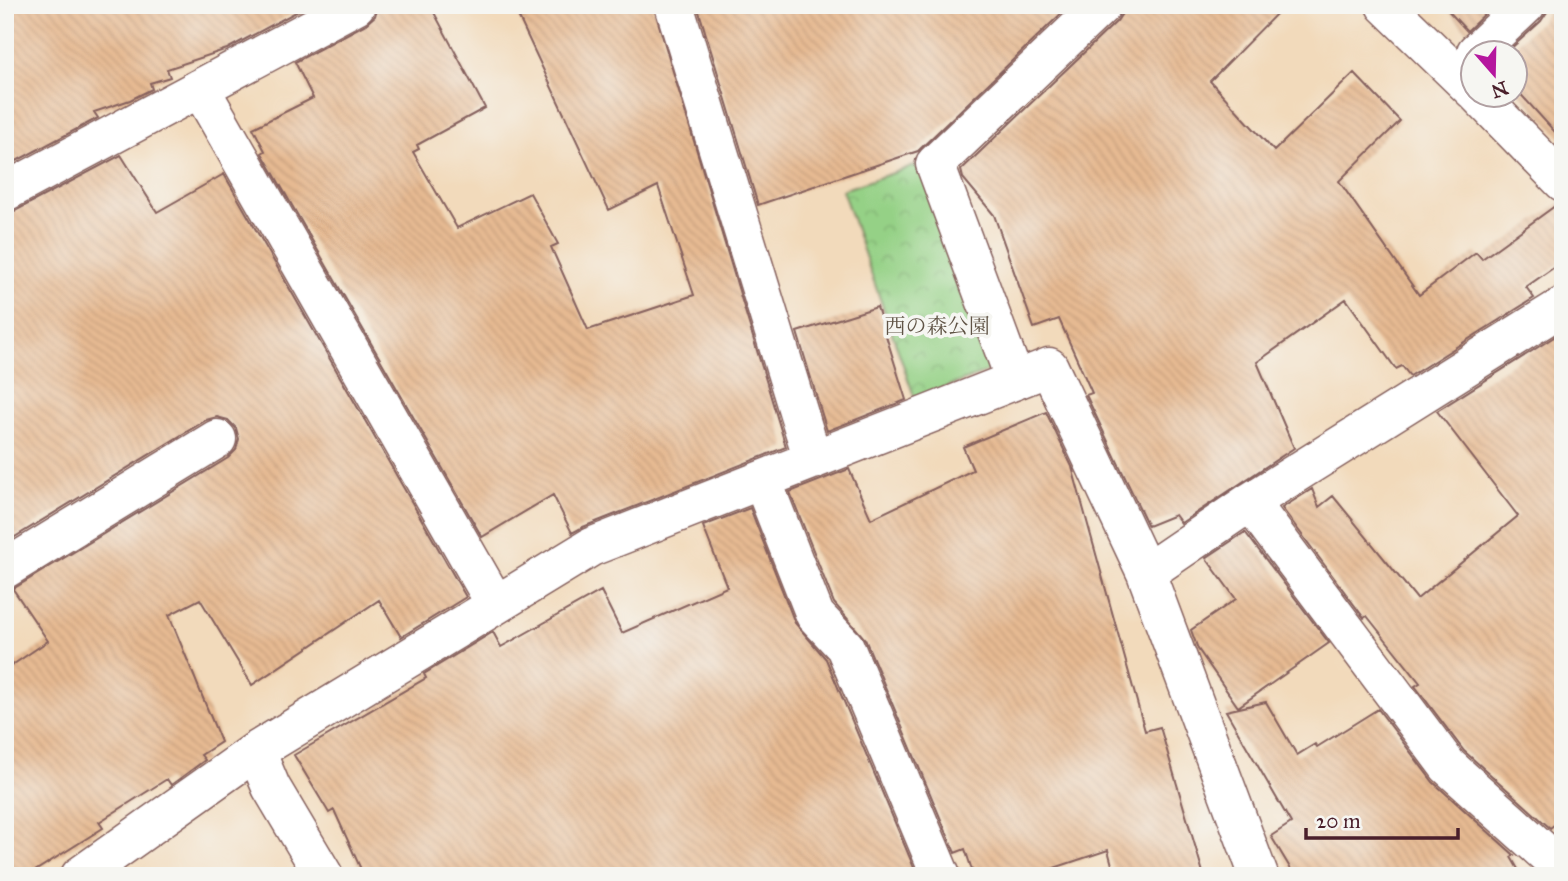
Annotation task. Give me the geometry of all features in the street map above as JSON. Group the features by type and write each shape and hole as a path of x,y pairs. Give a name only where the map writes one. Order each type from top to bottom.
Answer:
{"street":[{"path":"5,192 356,5"},
{"path":"674,5 813,460"},
{"path":"1016,380 935,164 1102,5"},
{"path":"1385,5 1460,64"},
{"path":"1499,38 1525,5"},
{"path":"200,88 496,605"},
{"path":"1492,108 1509,135 1563,182"},
{"path":"1146,573 1250,502 1563,306"},
{"path":"80,876 256,751 591,547 1049,367 1146,573 1259,876"},
{"path":"5,569 216,439"},
{"path":"762,480 815,615 845,647 941,876"},
{"path":"1250,502 1448,766 1550,869"},
{"path":"256,751 271,787 324,876"}],"green space":[{"name":"西の森公園","path":"926,162 1000,367 915,399 842,190"}],"building":[{"path":"5,5 309,5 227,49 167,69 170,77 150,83 152,89 130,100 94,112 98,118 5,167"},
{"path":"378,5 430,5 485,108 417,145 419,149 413,152 457,228 530,193 558,244 551,247 588,330 694,295 658,186 609,210 513,5 653,5 786,447 572,533 553,495 482,537 262,153 265,151 253,128 313,98 295,62 366,24 375,16"},
{"path":"697,5 1070,5 918,151 758,205"},
{"path":"1123,5 1285,5 1210,81 1274,151 1354,73 1400,121 1339,181 1419,295 1476,252 1482,259 1559,203 1563,203 1563,261 1526,287 1534,298 1410,376 1402,366 1396,369 1346,299 1257,362 1294,448 1181,523 1175,515 1148,526 1086,395 1092,393 1059,319 1034,328 994,215 963,178 961,170 1117,21 1123,12"},
{"path":"1443,5 1494,5 1467,31"},
{"path":"1547,5 1563,5 1563,141 1530,104 1530,38 1522,38 1547,12"},
{"path":"121,155 157,212 224,174 466,597 401,637 379,600 252,685 200,599 169,615 221,742 201,755 205,760 171,785 167,779 99,822 103,828 27,876 5,876 5,670 48,641 13,589 228,458 236,450 239,439 236,428 228,420 217,417 206,420 5,543 5,214"},
{"path":"877,307 906,400 827,431 797,332"},
{"path":"1562,332 1563,818 1550,828 1464,751 1415,686 1420,683 1367,616 1364,618 1282,508 1312,489 1319,507 1333,496 1417,599 1518,516 1437,411"},
{"path":"1046,412 1075,473 1073,471 1145,731 1160,727 1204,876 1115,876 1108,850 1030,876 974,876 965,849 955,853 865,639 834,603 790,492 849,469 871,519 973,470 963,447"},
{"path":"750,508 795,623 826,659 915,870 900,876 364,876 334,810 329,813 294,755 426,678 424,674 493,632 501,647 601,591 622,633 727,587 703,526"},
{"path":"1245,532 1329,643 1238,707 1198,649 1191,630 1236,599 1206,558"},
{"path":"1266,702 1297,755 1315,744 1317,747 1378,709 1433,782 1514,855 1511,857 1522,876 1295,876 1271,836 1291,823 1226,711"}]}
